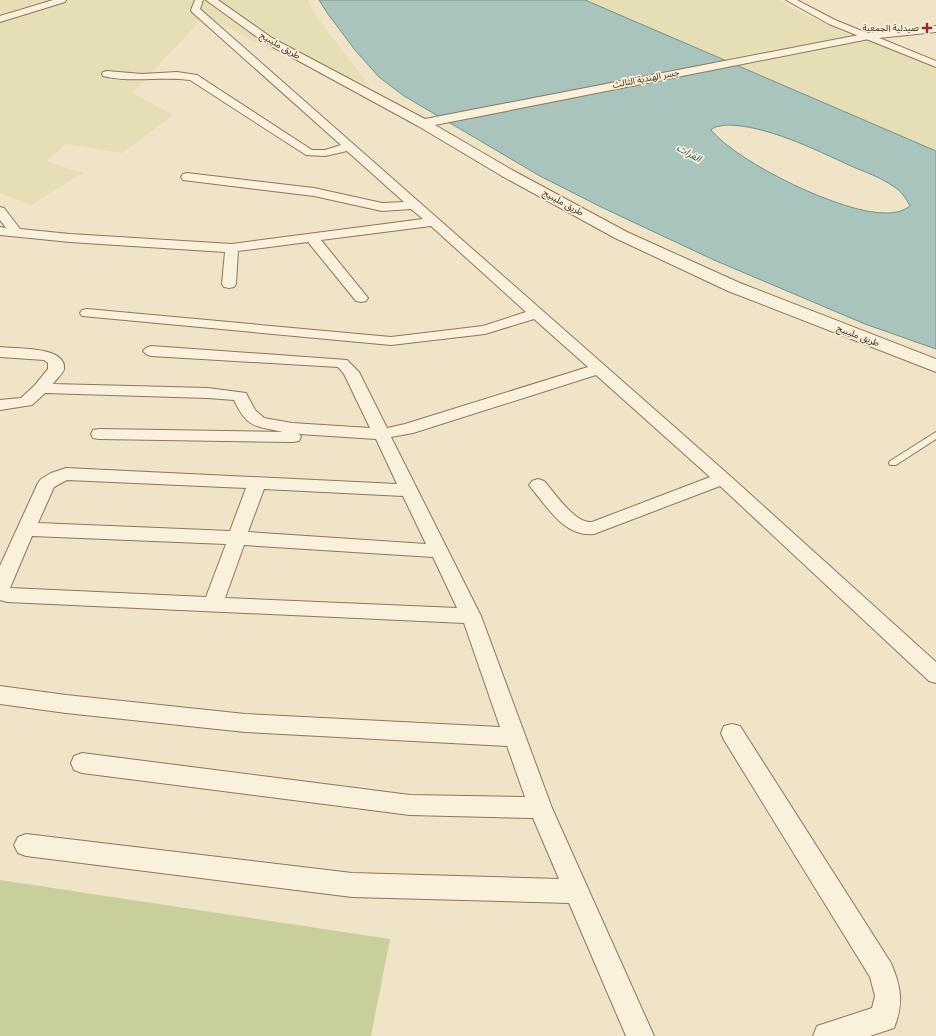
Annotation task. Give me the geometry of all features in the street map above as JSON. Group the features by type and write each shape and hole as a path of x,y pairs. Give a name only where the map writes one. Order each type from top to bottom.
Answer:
{"street":[{"path":"0,19 62,0"},
{"path":"199,0 194,10 723,479 936,675"},
{"name":"طريق مليبيج","path":"210,0 268,40 423,123 507,173 622,235 734,287 936,366"},
{"path":"790,0 832,22 936,64"},
{"name":"جسر الهندية الثالث","path":"423,123 869,36 936,29"},
{"path":"107,74 142,77 177,75 193,77 310,153 325,153 348,147"},
{"path":"187,177 314,192 382,207 414,205"},
{"path":"0,212 16,233"},
{"path":"0,232 232,248 433,222"},
{"path":"311,237 361,298"},
{"path":"229,284 232,248"},
{"path":"87,313 391,341 485,330 536,313"},
{"path":"151,351 342,364 351,372 471,616 540,808 640,1036"},
{"path":"0,352 48,356 56,361 56,370 41,388 26,402 0,405"},
{"path":"41,388 208,393 240,396 248,412 259,422 292,428 382,434 407,429 599,369"},
{"path":"99,434 301,437 329,431"},
{"path":"409,490 66,474 47,482 2,583 0,591 7,595 471,616"},
{"path":"538,485 570,522 584,528 594,528 723,479"},
{"path":"213,605 257,483"},
{"path":"26,529 237,538 439,551"},
{"path":"0,695 66,704 244,722 514,737"},
{"path":"732,733 882,972 888,996 884,1018 827,1036"},
{"path":"82,763 410,805 540,808"},
{"path":"26,845 352,885 576,891"}],"lane":[{"path":"893,464 936,435"}],"shaded area":[{"path":"0,0 308,0 315,15 369,85 270,50 222,24 199,22 132,93 173,115 122,153 66,144 46,161 83,173 31,205 0,193 0,14 3,11 0,10"},
{"path":"585,0 778,0 793,9 850,35 728,61"},
{"path":"871,40 936,68 936,151 738,65"}],"green space":[{"path":"0,880 390,939 371,1036 0,1036"}],"water":[{"name":"الفرات","path":"319,0 585,0 936,151 936,349 865,324 714,260 601,207 540,176 404,96 379,77 355,50","holes":["726,125 741,126 773,133 790,139 878,177 898,190 905,197 910,206 893,213 868,211 846,206 793,185 744,157 711,130 715,127"]}],"place":[{"name":"صيدلية الجمعية","path":"927,28"}]}
